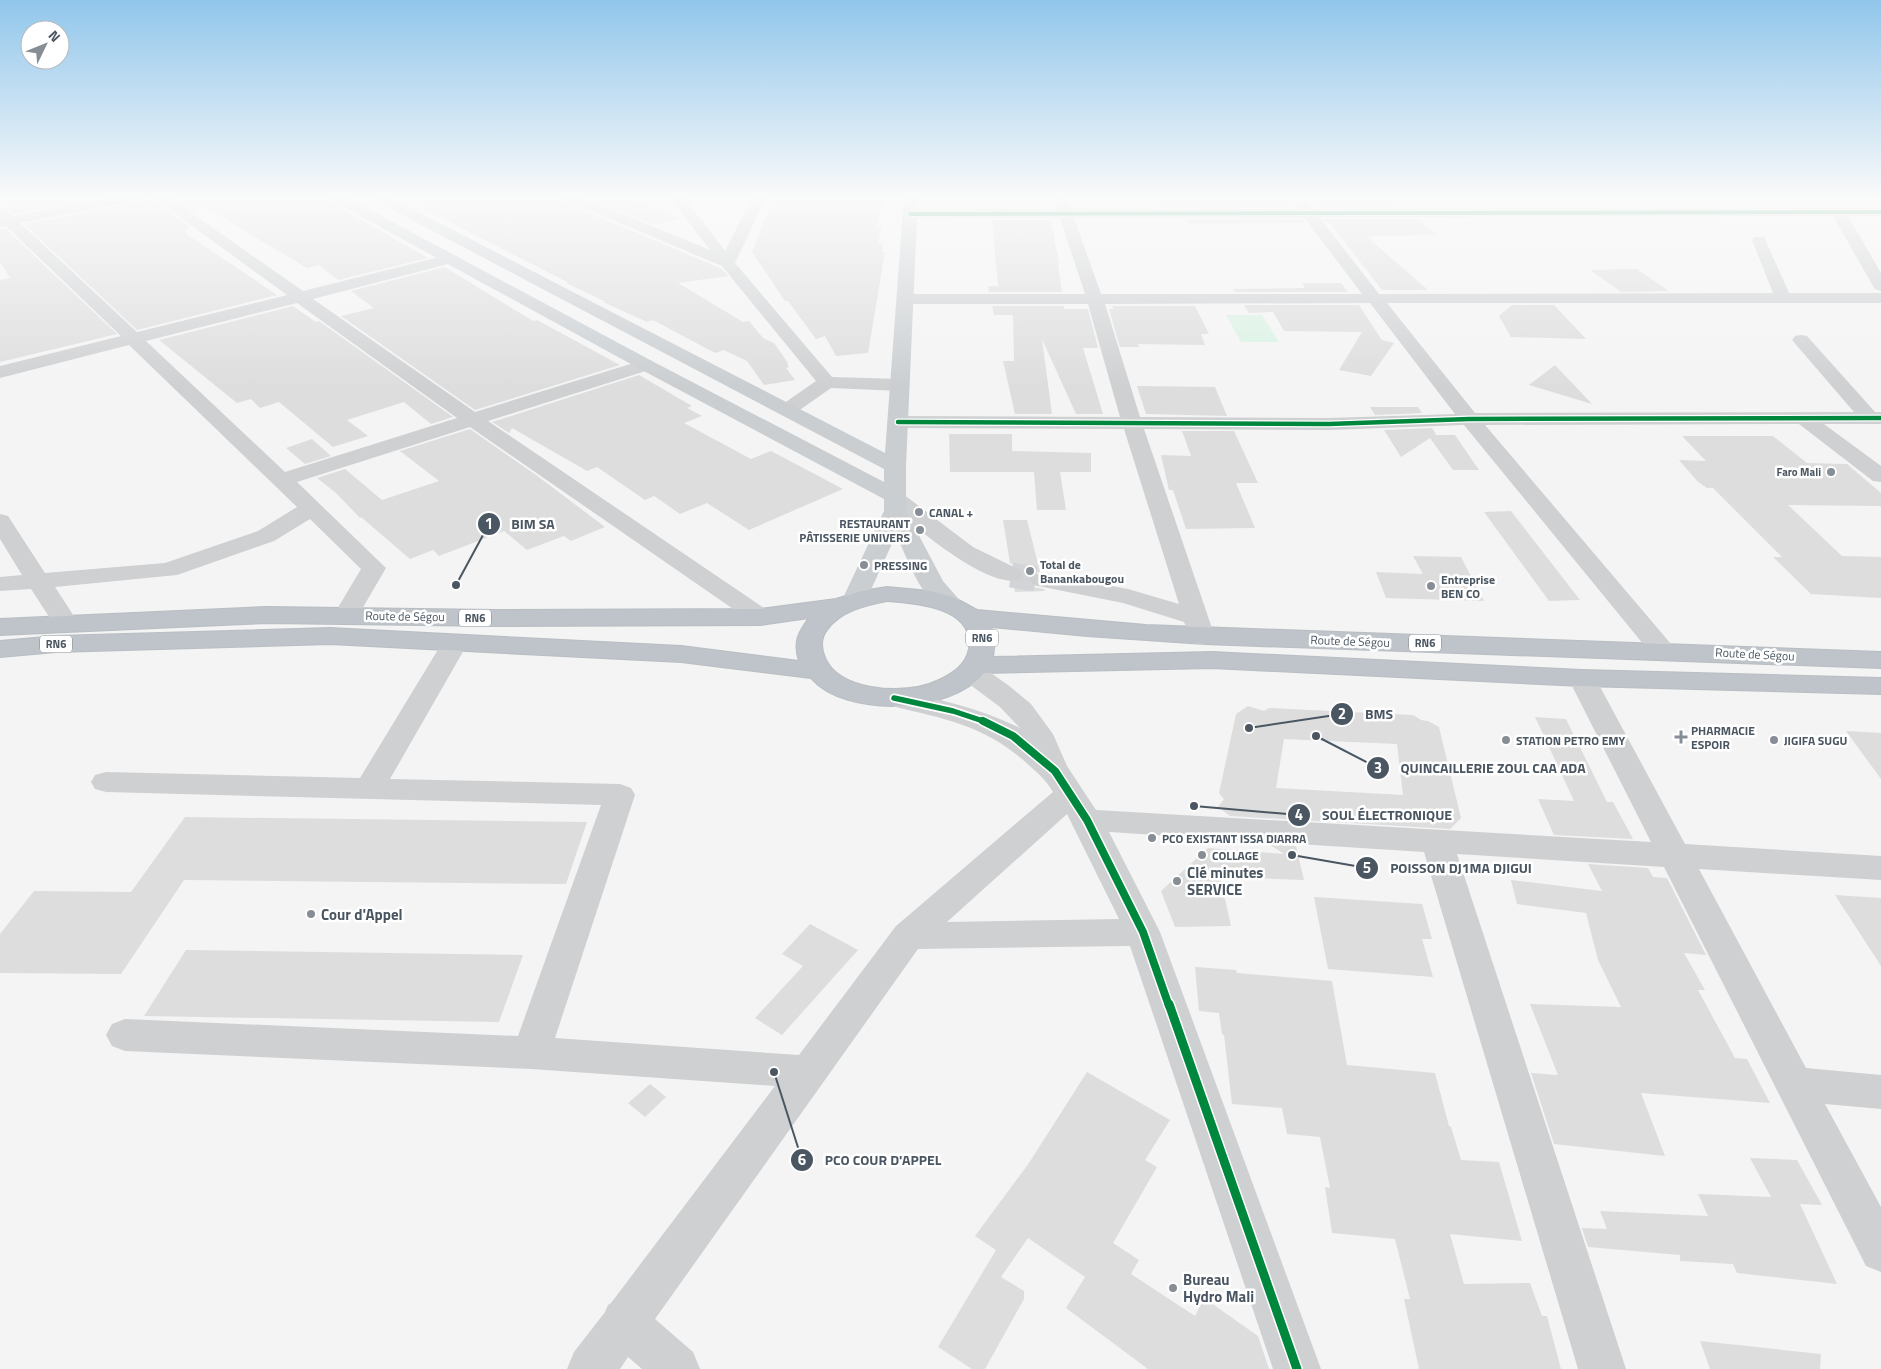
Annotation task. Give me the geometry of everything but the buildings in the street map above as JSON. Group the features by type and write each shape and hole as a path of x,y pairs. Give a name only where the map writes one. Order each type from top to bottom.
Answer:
{"highway":[{"name":"Route de Ségou","path":"0,627 267,615 496,618 761,618 848,603 887,594 921,596 960,611 1033,625 1198,627 1881,660"},
{"name":"Route de Ségou","path":"848,603 821,619 810,636 808,653 817,671 836,685 864,695 894,698 925,695 951,685 973,669 1212,660 1582,678 1881,686"},
{"name":"RN6","path":"960,611 981,632 983,649 973,669"},
{"name":"Route de Ségou","path":"0,649 85,643 330,636 681,654 817,671"}],"main road":[{"path":"453,260 895,502"},
{"path":"499,260 895,466"},
{"path":"908,260 895,466 895,502 932,584 960,611"},
{"path":"848,603 895,502"}],"street":[{"path":"47,260 374,568 346,616"},
{"path":"248,260 473,420 761,618"},
{"path":"0,372 447,260"},
{"path":"720,260 727,263"},
{"path":"725,260 827,382"},
{"path":"1082,260 1096,299 1132,423 1198,627"},
{"path":"1344,260 1469,419 1662,650"},
{"path":"1767,260 1782,298"},
{"path":"1866,260 1881,286"},
{"path":"906,299 1881,298"},
{"path":"1801,340 1876,418"},
{"path":"282,480 646,365"},
{"path":"787,410 827,382 900,385"},
{"path":"1803,418 1881,476"},
{"path":"898,422 1330,424 1469,419 1876,418"},
{"path":"895,502 973,558 991,568 1011,575"},
{"path":"0,584 168,570 266,536 312,508"},
{"path":"0,521 66,624"},
{"path":"1042,580 1128,596 1198,627"},
{"path":"369,789 455,643"},
{"path":"973,669 1019,707 1037,729 1142,932 1296,1369"},
{"path":"1582,678 1881,1251"},
{"path":"894,698 953,711 983,721 1013,736 1071,795 1437,842 1881,868"},
{"path":"106,782 620,795 531,1053"},
{"path":"591,1369 624,1321 908,936 1071,795"},
{"path":"1437,842 1602,1369"},
{"path":"908,936 1142,932"},
{"path":"124,1035 531,1053 808,1072"},
{"path":"1794,1084 1881,1092"},
{"path":"624,1321 676,1369"}],"green space":[{"path":"1226,315 1262,315 1279,342 1241,342"}],"tunnel":[{"path":"1011,575 1042,580"}],"cycle path":[{"path":"898,422 1329,424 1469,419 1881,418"},
{"path":"894,698 953,711 983,721 1013,736 1055,771 1087,820 1143,932 1297,1369"}],"place":[{"name":"Faro Mali","path":"1831,472"},
{"name":"CANAL +","path":"919,512"},
{"name":"RESTAURANT PÂTISSERIE UNIVERS","path":"920,530"},
{"name":"PRESSING","path":"864,565"},
{"name":"Total de Banankabougou","path":"1030,571"},
{"name":"BIM SA","path":"456,585"},
{"name":"Entreprise BEN CO","path":"1431,586"},
{"name":"BMS","path":"1249,728"},
{"name":"QUINCAILLERIE ZOUL CAA ADA","path":"1316,736"},
{"name":"PHARMACIE ESPOIR","path":"1681,737"},
{"name":"STATION PETRO EMY","path":"1506,740"},
{"name":"JIGIFA SUGU","path":"1774,740"},
{"name":"SOUL ÉLECTRONIQUE","path":"1194,806"},
{"name":"PCO EXISTANT ISSA DIARRA","path":"1152,838"},
{"name":"COLLAGE","path":"1202,855"},
{"name":"POISSON DJ1MA DJIGUI","path":"1292,855"},
{"name":"Clé minutes SERVICE","path":"1177,881"},
{"name":"Cour d'Appel","path":"311,914"},
{"name":"PCO COUR D'APPEL","path":"774,1072"},
{"name":"Bureau Hydro Mali","path":"1173,1288"}]}
